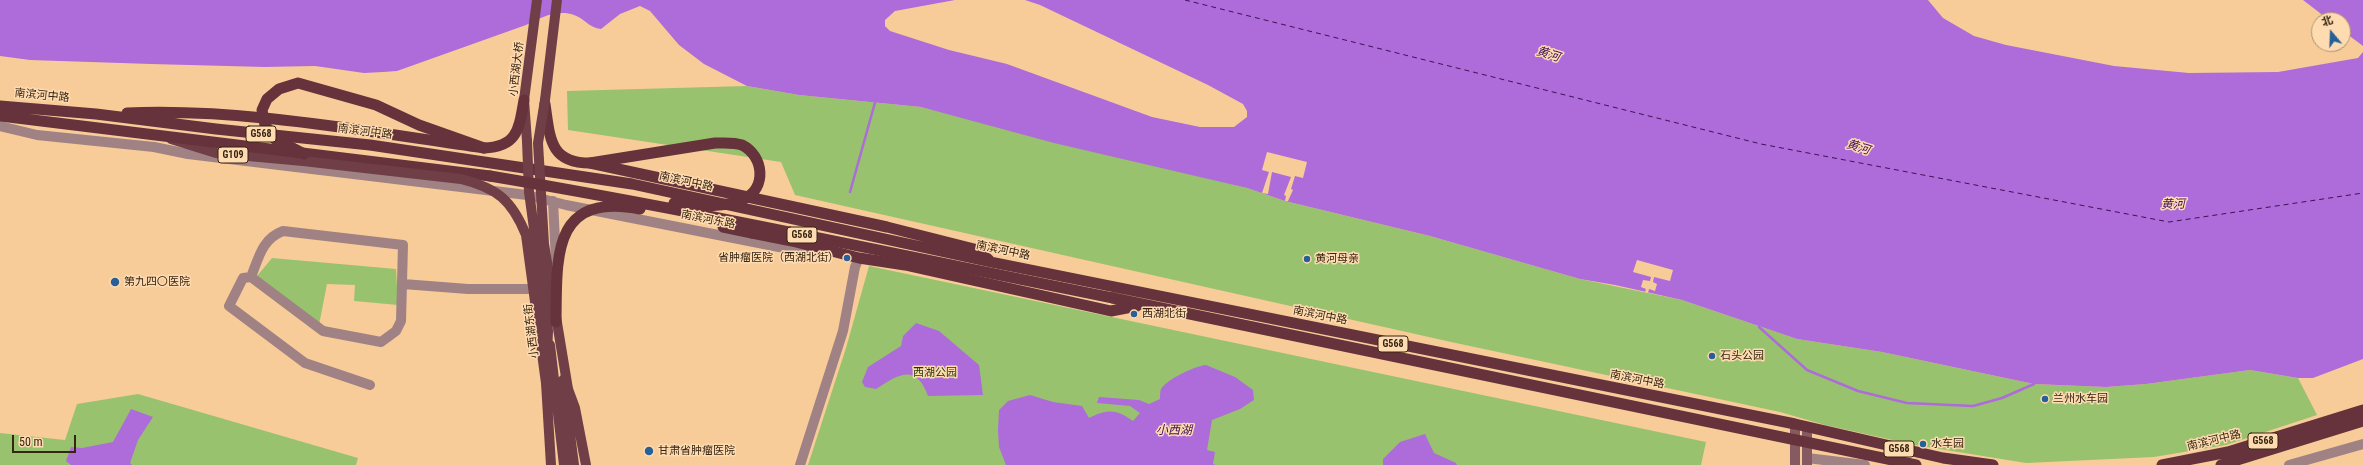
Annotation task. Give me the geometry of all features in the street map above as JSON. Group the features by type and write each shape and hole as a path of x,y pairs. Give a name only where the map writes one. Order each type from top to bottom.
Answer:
{"highway":[{"path":"304,157 276,139 265,125 262,110 267,99 279,89 298,84 376,105 419,124 484,148"},
{"path":"96,114 170,111 295,122 484,148 498,148 514,137 519,126 524,100"},
{"path":"545,100 550,139 558,154 579,163 590,163 730,143 741,145 751,151 758,160 761,171 759,182 749,196 744,199 711,207 596,194"},
{"name":"南滨河中路","path":"0,106 96,114 216,130 370,145 632,184 991,262 1795,424 1807,428 1944,458 1993,465"},
{"name":"G568","path":"0,116 165,137 304,157 490,176 596,194 907,255 1916,465"},
{"path":"590,163 887,227 978,250 991,262"},
{"path":"556,322 559,249 563,236 575,221 586,211 605,207 630,207 752,234 792,240 859,258 905,265 1111,310 1144,305"},
{"name":"南滨河中路","path":"2162,465 2228,452 2363,410"},
{"name":"G568","path":"2221,465 2363,421"}],"main road":[{"name":"小西湖大桥","path":"537,0 524,100 529,192 548,331"},
{"path":"557,0 545,100 538,143 544,244 575,465"},
{"path":"304,157 461,180 493,190 512,206 518,214 526,235 548,331 564,465"},
{"path":"537,288 546,383 550,465"},
{"path":"556,322 586,465"},
{"path":"546,383 548,331"},
{"path":"1795,424 1795,465"},
{"path":"1807,428 1807,461"}],"street":[{"path":"0,126 37,135 149,146 188,154 527,195 553,201 561,352 575,465"},
{"name":"小西湖东街","path":"527,195 537,288 560,465"},
{"name":"南滨河东路","path":"553,201 779,247 859,258"},
{"path":"251,277 263,245 274,234 284,231 403,245 401,322 396,331 380,342 323,331 251,277 243,278 230,306 305,363 370,385"},
{"path":"800,465 841,339 855,267 859,258"},
{"path":"403,284 468,289 537,288"},
{"path":"2289,465 2363,444"},
{"path":"1807,461 1865,465"}],"green space":[{"path":"747,86 799,95 921,107 1247,188 1285,201 1430,236 1580,279 1682,300 1797,339 1882,352 2034,384 2106,387 2146,384 2250,370 2298,378 2317,415 2226,445 2154,457 2026,463 1915,445 1825,425 1780,412 1451,342 795,195 781,162 568,130 567,91"},
{"path":"272,258 396,269 398,305 354,301 355,285 327,284 319,325 257,276"},
{"name":"西湖公园","path":"869,266 1706,442 1701,465 808,465 846,348"},
{"path":"138,394 358,458 356,465 0,465 0,433 65,440 77,404"}],"water":[{"name":"黄河","path":"0,0 955,0 895,11 885,20 885,26 890,31 949,50 1007,64 1152,117 1200,127 1234,127 1247,117 1247,111 1243,104 1208,85 1040,5 1025,0 1928,0 1943,18 1974,36 2006,45 2114,66 2189,73 2278,72 2358,58 2363,52 2363,359 2313,378 2298,378 2250,370 2146,384 2106,387 2034,384 1882,352 1797,339 1682,300 1580,279 1430,236 1285,201 1247,188 1054,143 921,107 799,95 747,86 704,64 679,45 650,11 640,6 620,14 601,29 593,27 581,18 568,13 549,15 526,25 397,71 364,73 315,66 265,67 151,64 30,60 0,56"},
{"path":"2303,0 2363,0 2363,46 2351,37 2351,12 2319,12"},
{"path":"916,323 939,331 979,365 983,395 928,396 918,379 912,375 906,374 892,379 876,389 865,387 862,382 868,367 901,346 903,336"},
{"name":"小西湖","path":"1206,365 1235,377 1253,390 1254,400 1240,409 1212,420 1207,450 1215,452 1213,464 1216,465 1006,465 999,447 998,430 999,410 1008,401 1030,395 1053,402 1082,406 1089,418 1101,413 1116,412 1133,421 1140,413 1130,406 1097,403 1099,397 1139,400 1149,404 1160,399 1161,389 1169,381 1189,370"},
{"path":"131,409 153,417 138,440 130,463 132,465 71,465 66,461 71,447 82,448 113,442"},
{"path":"1425,434 1434,453 1456,463 1457,465 1383,465 1383,459 1400,442"}],"pier":[{"path":"1267,152 1307,162 1303,178 1295,176 1291,189 1293,190 1288,201 1285,201 1286,196 1284,195 1291,177 1272,172 1268,194 1262,193 1269,172 1262,170"},
{"path":"1637,260 1673,270 1670,281 1654,277 1653,282 1657,284 1655,291 1649,289 1648,293 1645,292 1646,289 1641,287 1643,280 1650,281 1651,277 1633,272"}],"waterway":[{"path":"850,192 876,99"},
{"path":"1759,327 1807,370 1858,391 1907,403 1973,406 2002,398 2034,384"}],"ferry route":[{"path":"1185,0 1761,144 2169,222 2363,193"}],"place":[{"name":"省肿瘤医院（西湖北街）","path":"847,258"},
{"name":"黄河母亲","path":"1307,259"},
{"name":"第九四〇医院","path":"115,282"},
{"name":"西湖北街","path":"1134,314"},
{"name":"石头公园","path":"1712,356"},
{"name":"兰州水车园","path":"2045,399"},
{"name":"水车园","path":"1923,444"},
{"name":"甘肃省肿瘤医院","path":"649,451"}]}
